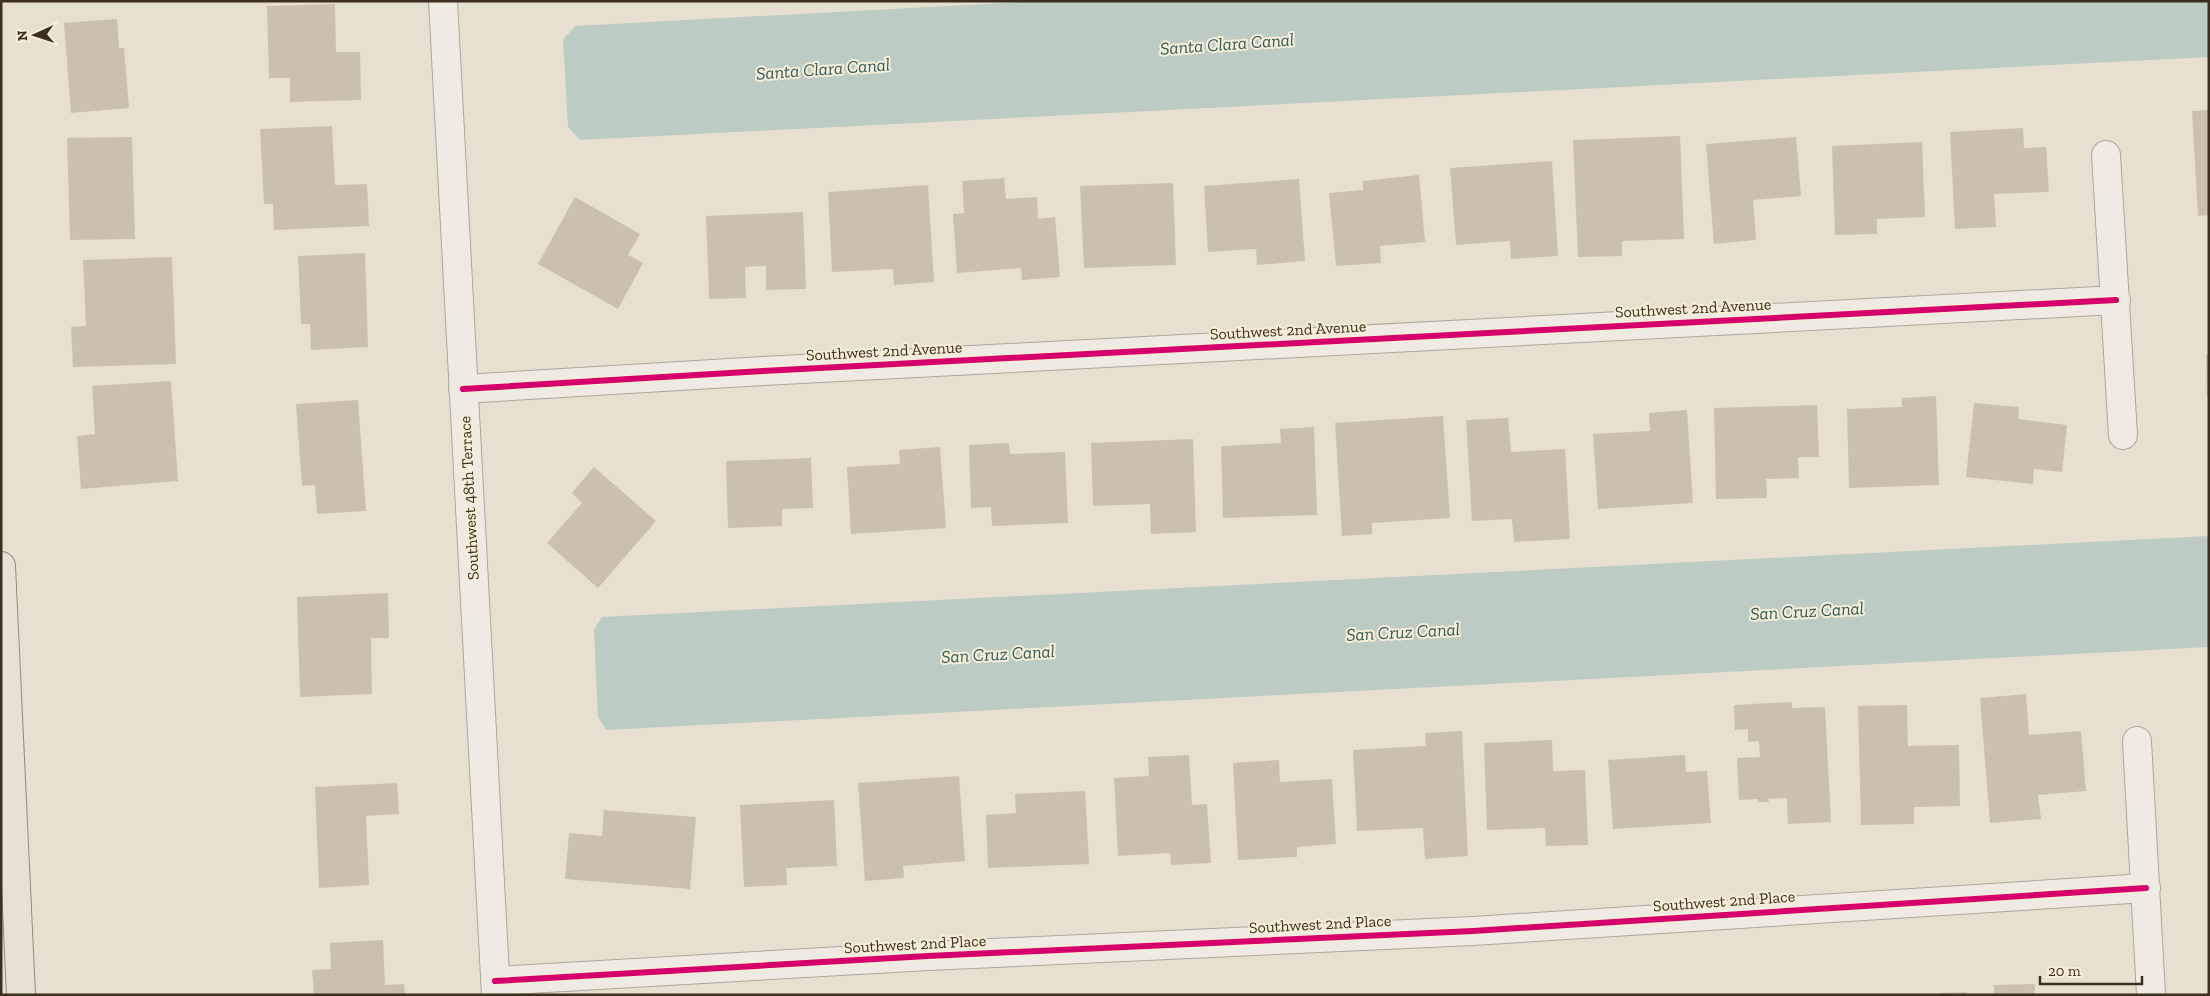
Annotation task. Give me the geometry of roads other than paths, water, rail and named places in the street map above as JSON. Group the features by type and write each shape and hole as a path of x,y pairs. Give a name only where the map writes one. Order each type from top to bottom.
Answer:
{"main road":[{"path":"1,566 21,995"}],"street":[{"name":"Southwest 48th Terrace","path":"443,1 496,988"},
{"path":"2106,155 2124,435"},
{"name":"Southwest 2nd Avenue","path":"463,389 772,370 2116,300"},
{"path":"2137,741 2151,995"},
{"name":"Southwest 2nd Place","path":"496,988 928,956 1473,931 2146,888"}],"water":[{"name":"Santa Clara Canal","path":"1040,1 2209,1 2209,57 580,140 568,127 563,39 576,26"},
{"name":"San Cruz Canal","path":"2209,536 2209,647 606,730 598,717 594,630 602,617"}]}
